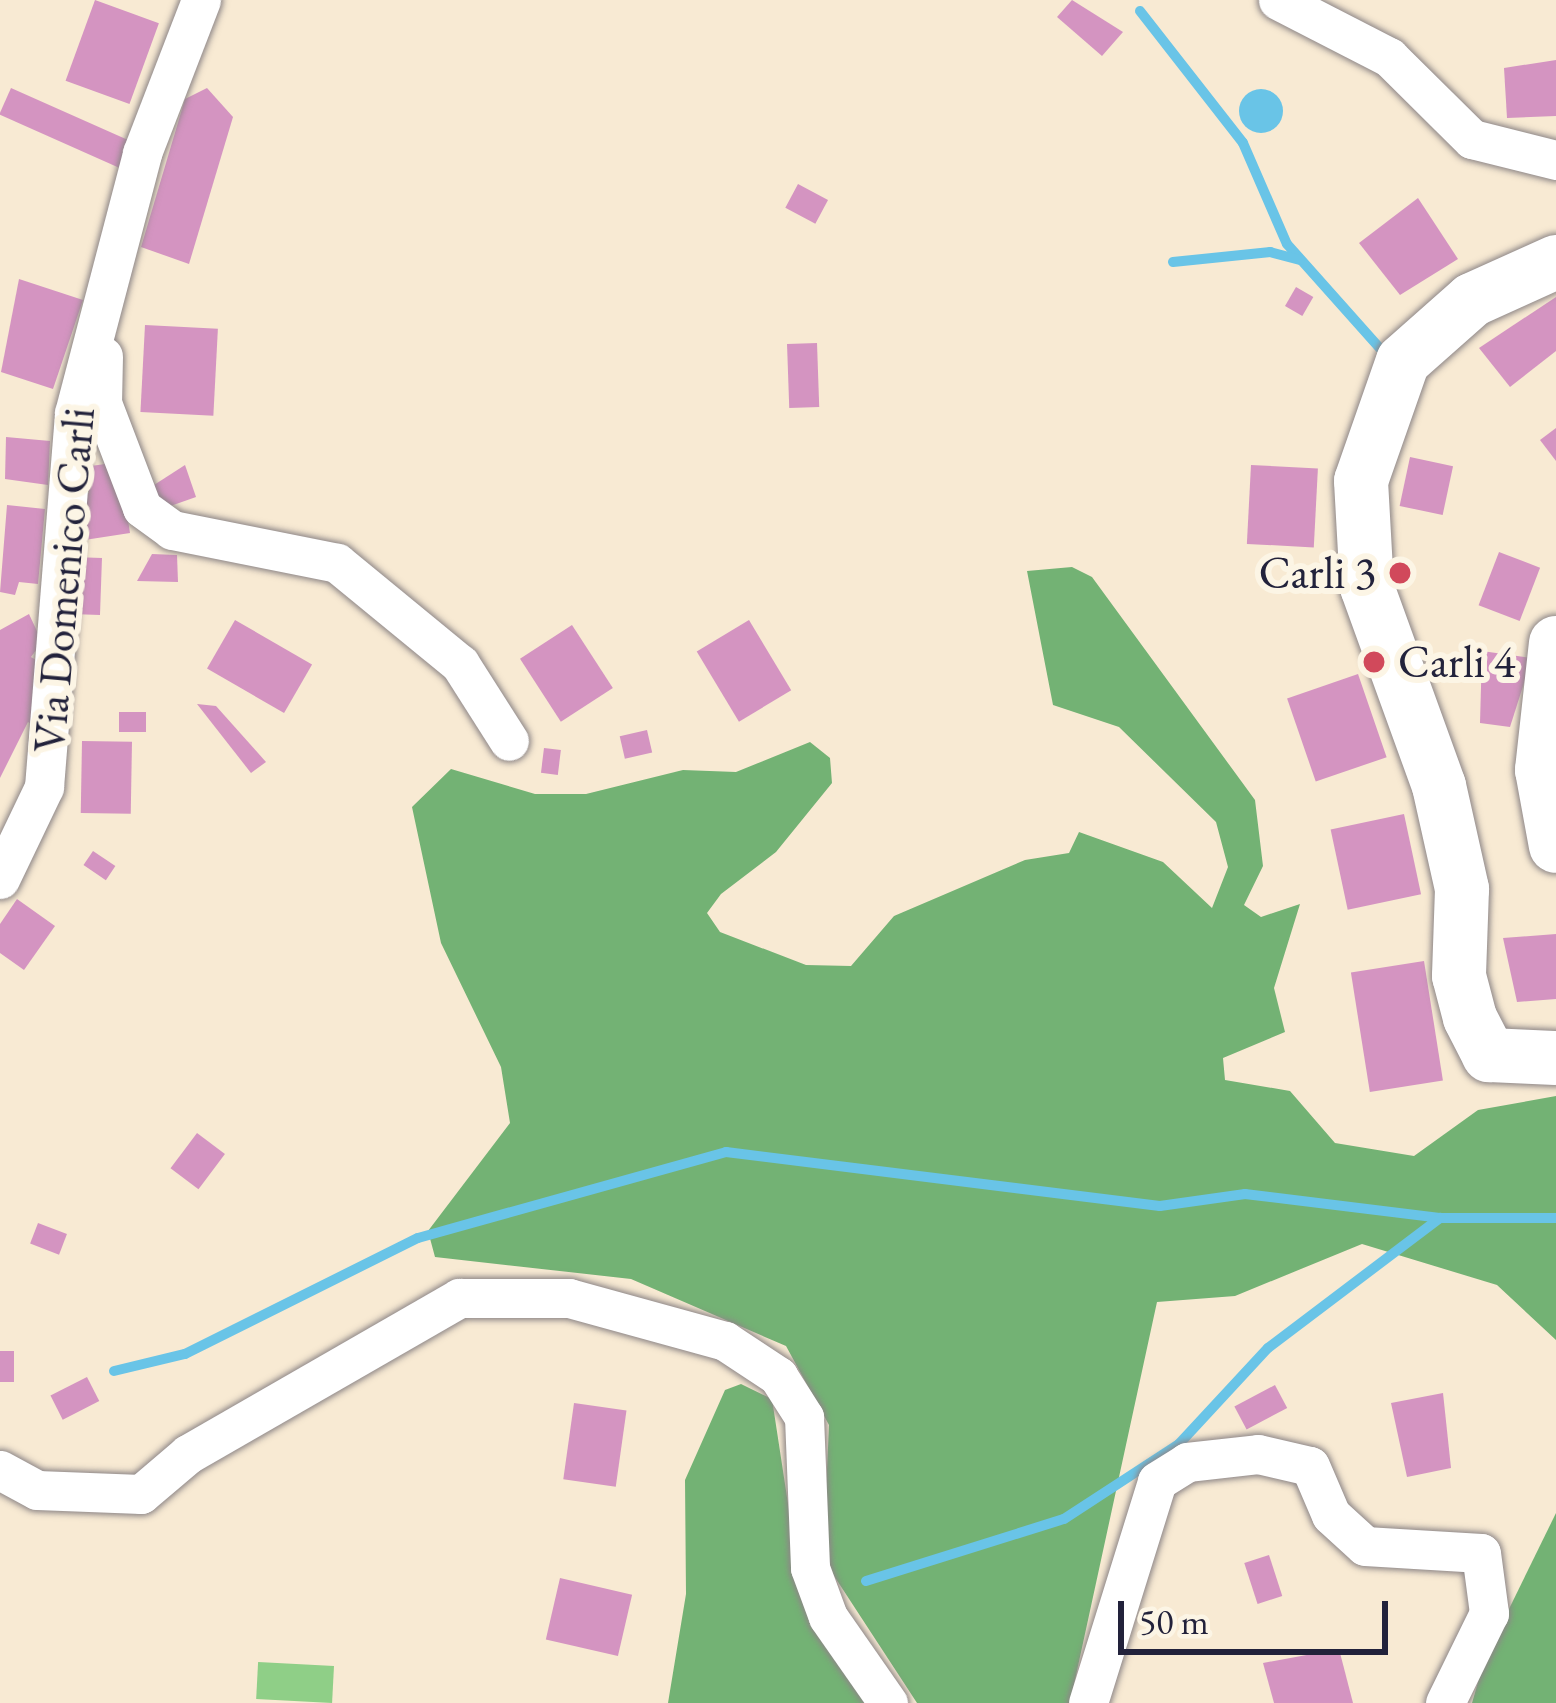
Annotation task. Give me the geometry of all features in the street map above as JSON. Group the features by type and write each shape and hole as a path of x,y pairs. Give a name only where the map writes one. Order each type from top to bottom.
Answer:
{"street":[{"name":"Via Domenico Carli","path":"0,879 44,787 74,412 142,153 201,0"},
{"path":"1278,0 1389,57 1472,139 1556,160"},
{"path":"1556,262 1472,300 1403,361 1361,482 1367,587 1438,786 1462,889 1459,976 1470,1018 1489,1055 1556,1058"},
{"path":"104,309 102,403 142,508 172,530 337,563 375,588 460,664 508,741"},
{"path":"1556,643 1542,770 1556,846"},
{"path":"0,1470 37,1490 141,1494 188,1454 459,1298 569,1298 725,1341 778,1376 804,1417 810,1568 828,1617 887,1703"},
{"path":"1088,1703 1157,1480 1187,1462 1258,1454 1310,1466 1331,1515 1366,1546 1481,1553 1489,1613 1445,1703"}],"green space":[{"path":"1072,567 1092,577 1255,800 1263,866 1244,905 1261,917 1300,904 1274,988 1285,1032 1223,1058 1225,1080 1290,1091 1335,1143 1414,1156 1478,1110 1556,1096 1556,1340 1497,1285 1362,1244 1235,1296 1157,1302 1070,1703 917,1703 823,1559 829,1425 786,1346 631,1279 435,1257 428,1231 510,1123 501,1067 441,943 412,807 451,769 535,794 586,794 683,770 736,772 810,742 830,758 832,783 776,852 721,894 707,913 720,932 806,965 851,966 894,916 1025,860 1069,853 1079,832 1163,862 1212,908 1228,867 1216,822 1119,727 1053,705 1027,571"},
{"path":"741,1384 772,1399 800,1582 865,1703 668,1703 686,1594 685,1480 725,1390"},
{"path":"1556,1513 1556,1703 1472,1703 1485,1658"},
{"path":"258,1662 334,1666 332,1703 256,1699"}],"water":[{"path":"1261,89 1277,95 1283,111 1277,127 1261,133 1245,127 1239,111 1245,95"}],"building":[{"path":"95,0 159,23 129,104 66,81"},
{"path":"1072,0 1123,32 1102,56 1057,17"},
{"path":"1556,60 1556,116 1507,118 1504,68"},
{"path":"11,88 133,142 121,169 0,115"},
{"path":"207,88 233,117 189,264 141,247 185,99"},
{"path":"798,184 828,200 815,224 785,208"},
{"path":"1418,198 1458,259 1400,295 1359,243"},
{"path":"19,279 83,300 53,389 1,372"},
{"path":"1296,287 1313,297 1302,316 1285,306"},
{"path":"1556,297 1556,351 1510,387 1479,348"},
{"path":"145,325 218,329 213,416 140,412"},
{"path":"817,343 819,407 789,408 787,344"},
{"path":"1556,428 1556,461 1540,440"},
{"path":"6,437 50,441 48,485 5,479"},
{"path":"1410,457 1453,466 1443,515 1400,506"},
{"path":"119,462 130,533 78,541 73,495 89,493 84,467"},
{"path":"185,465 196,497 162,509 154,485"},
{"path":"1251,465 1318,469 1314,547 1247,544"},
{"path":"7,505 45,509 38,584 19,582 15,595 0,592"},
{"path":"1499,552 1540,568 1520,621 1479,605"},
{"path":"152,554 177,555 178,582 137,581"},
{"path":"73,557 102,558 100,615 71,614"},
{"path":"29,614 42,642 31,657 46,666 41,730 28,722 0,778 0,630"},
{"path":"235,620 312,664 284,713 207,668"},
{"path":"749,620 791,690 739,722 697,651"},
{"path":"572,625 613,688 561,722 520,659"},
{"path":"1482,651 1532,658 1510,727 1480,723"},
{"path":"1358,674 1387,757 1316,782 1287,698"},
{"path":"197,704 216,706 266,762 251,773"},
{"path":"119,712 146,712 146,732 119,732"},
{"path":"647,730 652,752 625,759 620,736"},
{"path":"82,741 132,742 131,814 81,813"},
{"path":"544,748 561,750 558,775 541,773"},
{"path":"1404,814 1421,894 1348,910 1331,830"},
{"path":"93,851 115,866 106,880 83,865"},
{"path":"17,899 55,926 24,970 0,953 0,924"},
{"path":"1556,934 1556,999 1517,1002 1503,938"},
{"path":"1424,961 1443,1081 1370,1092 1351,973"},
{"path":"197,1133 225,1154 198,1189 171,1168"},
{"path":"38,1223 67,1234 59,1255 30,1244"},
{"path":"0,1351 14,1351 14,1382 0,1382"},
{"path":"87,1377 99,1401 63,1420 50,1396"},
{"path":"1275,1385 1287,1408 1247,1430 1234,1407"},
{"path":"1443,1393 1451,1468 1407,1477 1391,1403"},
{"path":"574,1403 626,1410 616,1487 563,1479"},
{"path":"1269,1555 1282,1596 1258,1604 1244,1563"},
{"path":"560,1578 632,1595 618,1656 546,1639"},
{"path":"1339,1649 1353,1703 1274,1703 1263,1663"}],"waterway":[{"path":"1140,11 1243,143 1287,244 1386,355"},
{"path":"1173,262 1270,252 1300,260"},
{"path":"114,1371 185,1354 418,1238 726,1152 1160,1206 1245,1194 1440,1218 1556,1218"},
{"path":"866,1581 1064,1519 1179,1444 1268,1348 1440,1218"}],"place":[{"name":"Carli 3","path":"1400,573"},
{"name":"Carli 4","path":"1374,662"}]}
